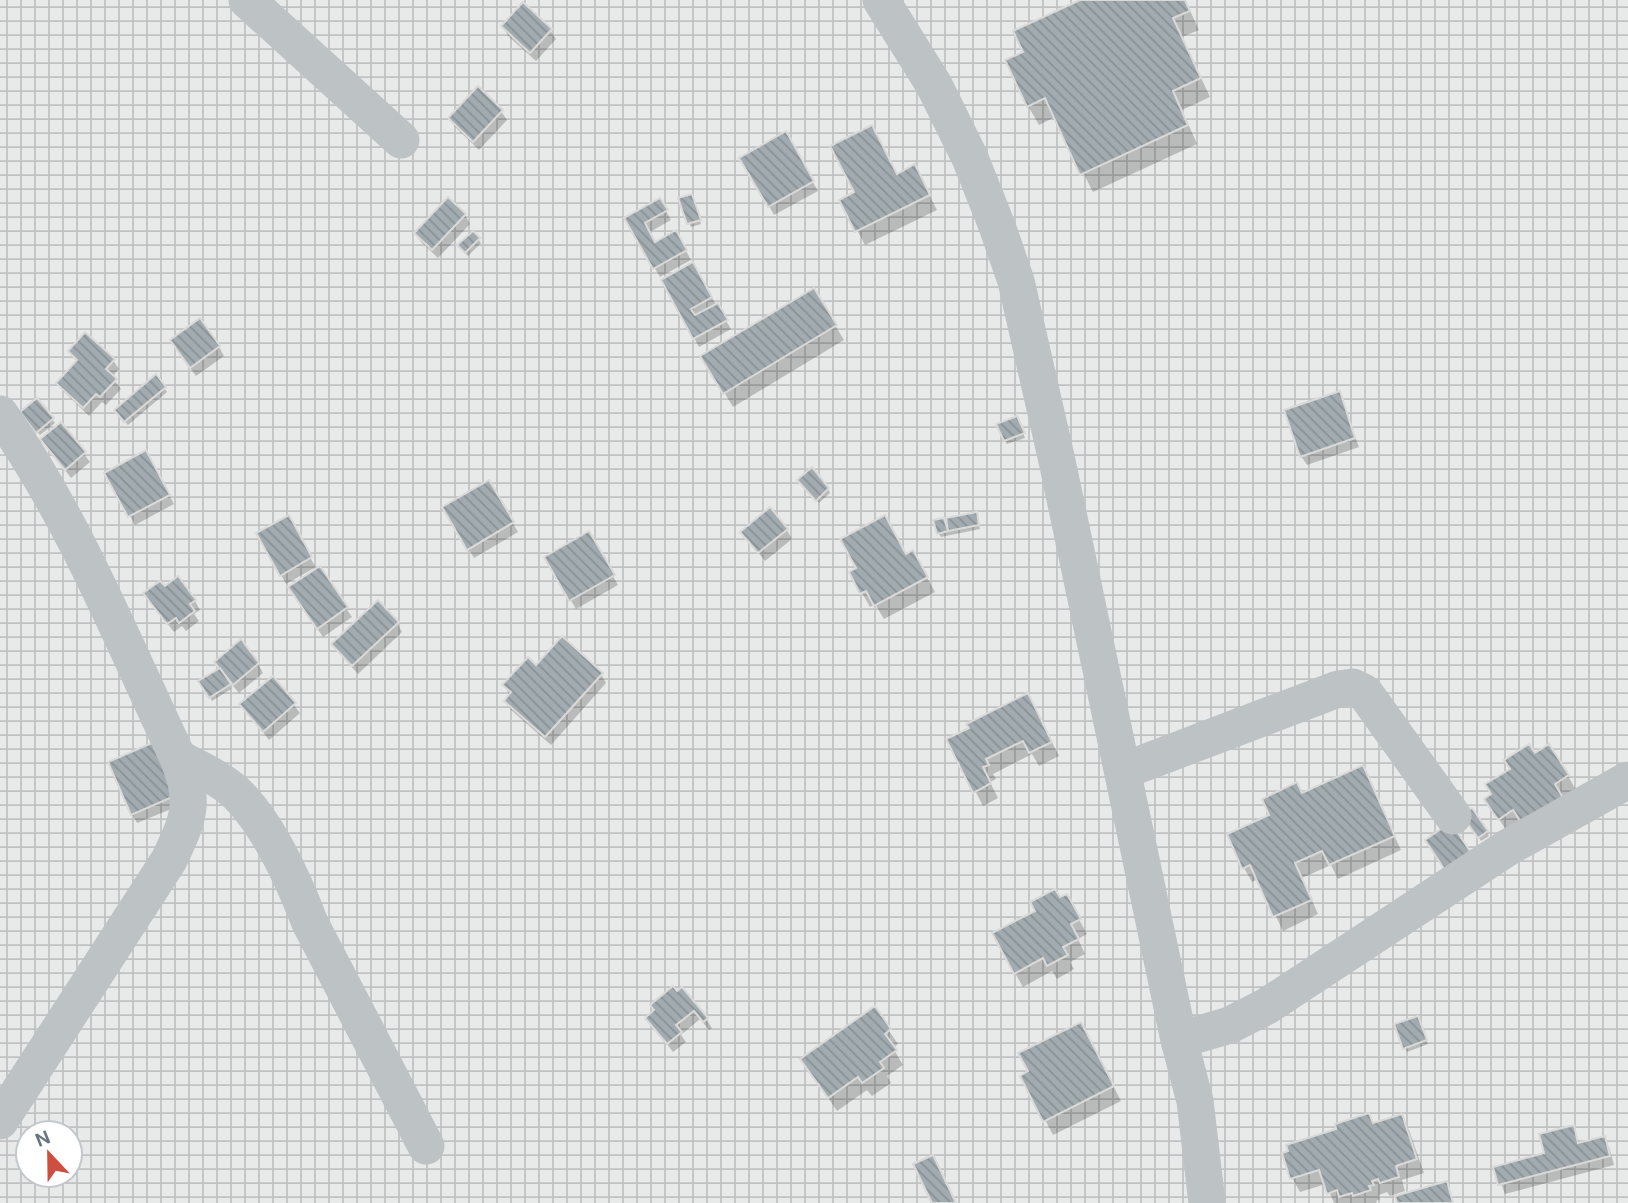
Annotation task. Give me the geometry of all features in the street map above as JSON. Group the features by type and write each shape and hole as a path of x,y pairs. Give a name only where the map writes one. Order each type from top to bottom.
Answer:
{"street":[{"path":"247,0 401,140"},
{"path":"881,0 934,85 970,158 1016,281 1179,1040 1195,1101 1207,1203"},
{"path":"0,414 24,449 82,556 178,758 188,782 189,806 184,827 169,860 0,1121"},
{"path":"1123,771 1338,689 1353,687 1365,693 1453,816"},
{"path":"178,758 217,779 241,798 277,851 299,893 310,923 426,1146"},
{"path":"1179,1040 1230,1025 1266,1006 1507,848 1628,780"}],"shaded area":[{"path":"0,0 1628,0 1628,1203 0,1203"}],"building":[{"path":"1080,0 1185,0 1190,11 1173,18 1201,78 1173,91 1188,125 1080,175 1045,98 1027,107 1005,60 1023,52 1013,31"},
{"path":"523,2 552,29 530,53 501,26"},
{"path":"478,86 503,110 473,142 448,118"},
{"path":"872,125 897,174 915,164 930,195 855,232 839,200 854,192 830,146"},
{"path":"786,131 814,181 768,207 739,158"},
{"path":"692,194 701,220 687,224 678,198"},
{"path":"448,197 466,214 432,250 414,233"},
{"path":"660,198 668,210 645,223 655,242 676,230 687,250 653,269 624,218"},
{"path":"473,231 480,238 465,253 457,245"},
{"path":"693,262 712,297 691,309 695,315 718,303 728,320 693,339 661,280"},
{"path":"814,288 837,325 723,394 700,356"},
{"path":"200,318 220,346 190,368 170,340"},
{"path":"85,332 115,359 106,369 117,379 100,397 96,394 83,408 56,383 77,360 68,351"},
{"path":"156,374 166,387 124,422 114,410"},
{"path":"1340,391 1355,438 1300,457 1284,410"},
{"path":"37,398 54,418 36,433 20,412"},
{"path":"1017,416 1025,433 1004,441 996,424"},
{"path":"61,422 86,452 65,470 40,439"},
{"path":"146,450 170,495 128,517 104,473"},
{"path":"812,467 829,488 816,501 797,480"},
{"path":"489,480 514,522 467,550 442,507"},
{"path":"489,480 514,522 467,550 442,507"},
{"path":"770,507 788,529 758,553 740,532"},
{"path":"977,512 979,525 948,531 946,518"},
{"path":"289,515 312,557 280,576 256,533"},
{"path":"885,515 906,554 913,550 928,577 874,606 866,591 860,594 849,572 856,568 840,539"},
{"path":"944,518 948,531 937,534 933,520"},
{"path":"589,531 615,575 569,601 544,557"},
{"path":"320,566 348,607 317,629 288,587"},
{"path":"178,576 196,600 190,604 195,611 179,623 176,618 167,624 143,593 160,581 165,586"},
{"path":"378,600 399,622 352,666 331,644"},
{"path":"562,636 603,673 545,737 504,701 511,692 502,685 528,657 536,665"},
{"path":"241,639 259,663 233,685 214,662"},
{"path":"220,668 231,684 209,698 198,681"},
{"path":"273,676 296,703 263,732 239,704"},
{"path":"1028,693 1052,742 1029,753 1023,741 986,759 989,765 983,767 991,783 973,793 946,739 969,728 966,724"},
{"path":"154,742 177,795 131,815 108,762"},
{"path":"1529,744 1535,753 1549,744 1569,775 1555,784 1563,798 1522,824 1513,810 1498,820 1484,799 1491,794 1485,784 1510,769 1504,760"},
{"path":"1363,765 1395,836 1329,865 1322,851 1295,863 1312,900 1273,917 1250,865 1242,869 1227,834 1269,815 1262,799 1297,782 1302,793"},
{"path":"1472,808 1488,831 1478,838 1461,814"},
{"path":"1451,822 1473,856 1447,873 1425,840"},
{"path":"1055,889 1060,897 1067,894 1081,919 1071,924 1079,939 1063,947 1068,955 1047,966 1043,958 1014,974 992,933 1035,911 1030,902"},
{"path":"673,986 677,991 682,987 708,1018 703,1022 694,1011 676,1025 682,1032 667,1044 645,1018 654,1010 650,1005"},
{"path":"875,1006 891,1029 885,1034 897,1050 880,1062 884,1068 862,1083 858,1077 828,1098 800,1059"},
{"path":"1418,1016 1427,1040 1403,1049 1394,1024"},
{"path":"1081,1022 1114,1086 1043,1122 1020,1076 1028,1071 1018,1053"},
{"path":"1369,1113 1373,1123 1402,1114 1417,1159 1396,1166 1399,1177 1380,1183 1378,1179 1372,1181 1374,1185 1369,1186 1371,1190 1339,1197 1337,1190 1327,1194 1319,1170 1290,1179 1282,1153 1288,1151 1286,1145 1336,1129 1335,1124"},
{"path":"1574,1125 1578,1143 1605,1136 1610,1156 1498,1185 1493,1167 1544,1153 1539,1134"},
{"path":"933,1155 956,1203 932,1203 913,1164"},
{"path":"933,1155 956,1203 932,1203 913,1164"},
{"path":"1447,1181 1453,1203 1397,1203 1395,1196"}]}
